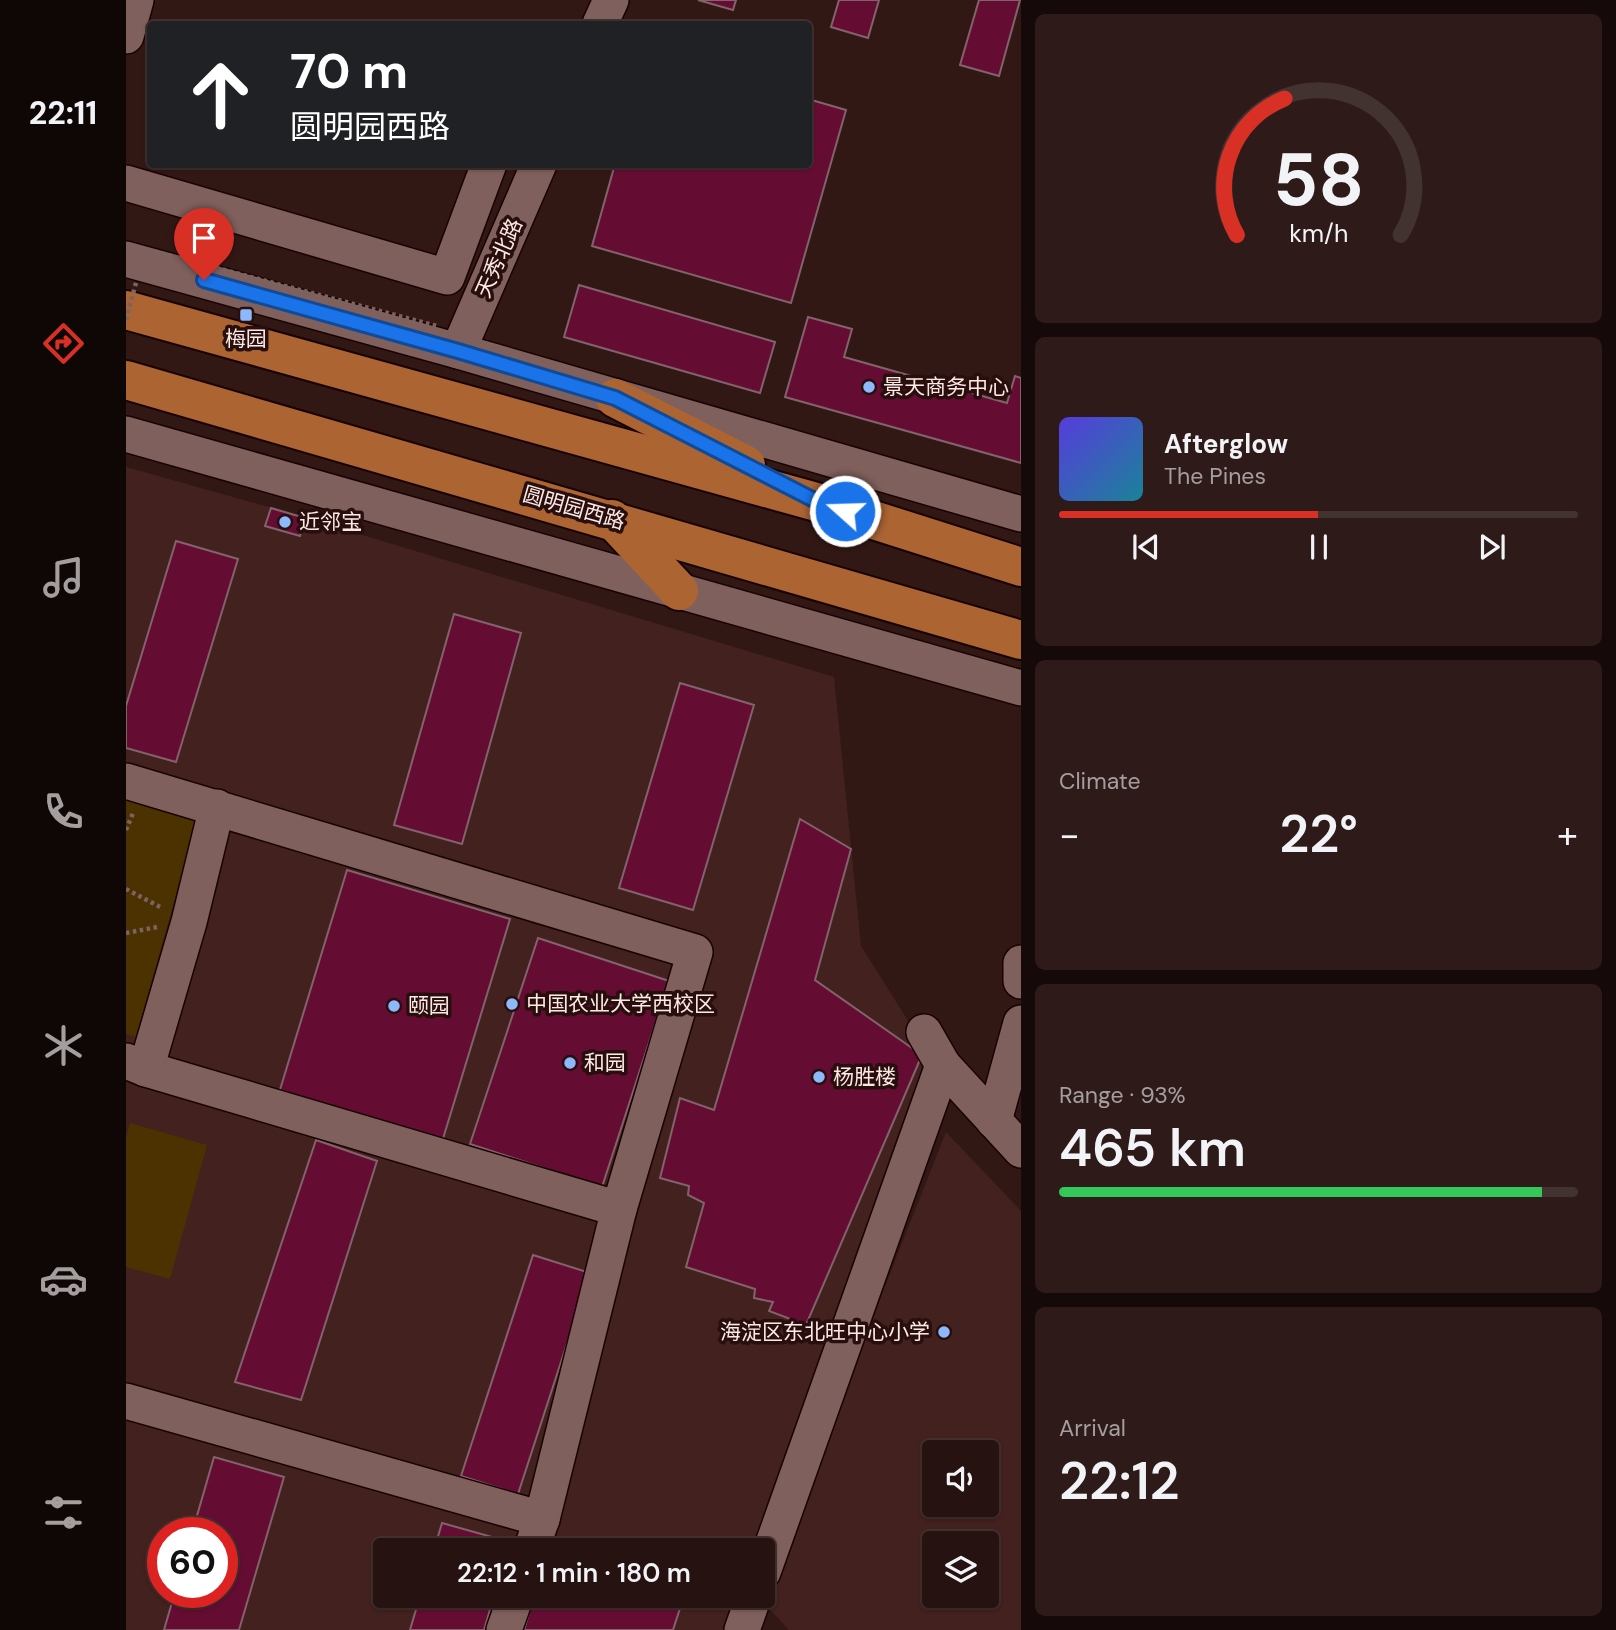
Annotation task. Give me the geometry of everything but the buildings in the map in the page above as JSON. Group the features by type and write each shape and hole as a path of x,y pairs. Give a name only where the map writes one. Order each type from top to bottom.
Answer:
{"main road":[{"path":"126,310 820,503 1021,566"},
{"name":"圆明园西路","path":"126,380 1021,639"},
{"path":"615,398 820,503"},
{"path":"612,519 678,592"}],"street":[{"path":"126,36 135,0"},
{"path":"601,21 611,0"},
{"path":"126,183 447,277 488,168"},
{"name":"天秀北路","path":"447,338 537,168"},
{"path":"126,259 447,338 615,398 1021,514"},
{"path":"126,434 1021,688"},
{"path":"126,780 695,952 619,1209 536,1535 126,1401"},
{"path":"217,807 189,922 136,1065 619,1209"},
{"path":"1021,963 1021,981"},
{"path":"994,1121 1021,1023"},
{"path":"924,1032 943,1065 1021,1150"},
{"path":"775,1538 943,1065"},
{"path":"504,1630 512,1608"},
{"path":"742,1630 750,1608"}],"path":[{"path":"126,320 145,249 447,338"},
{"path":"126,888 189,922"}],"shaded area":[{"name":"中国农业大学西校区","path":"126,467 283,511 834,677 861,946 934,1062 761,1538 373,1538 373,1608 736,1608 728,1630 126,1630"},
{"path":"126,796 198,816 136,1037 126,1034"},
{"path":"130,1123 207,1145 170,1279 126,1267 126,1138"},
{"name":"海淀区东北旺中心小学","path":"946,1132 1021,1211 1021,1630 789,1630 768,1608 775,1608 775,1565"}],"place":[{"name":"梅园","path":"246,315"},
{"name":"景天商务中心","path":"869,387"},
{"name":"近邻宝","path":"285,522"},
{"name":"中国农业大学西校区","path":"512,1004"},
{"name":"颐园","path":"394,1006"},
{"name":"和园","path":"570,1063"},
{"name":"杨胜楼","path":"819,1077"},
{"name":"海淀区东北旺中心小学","path":"944,1332"}],"route":[{"path":"204,280 615,398 820,503 845,511"}]}
